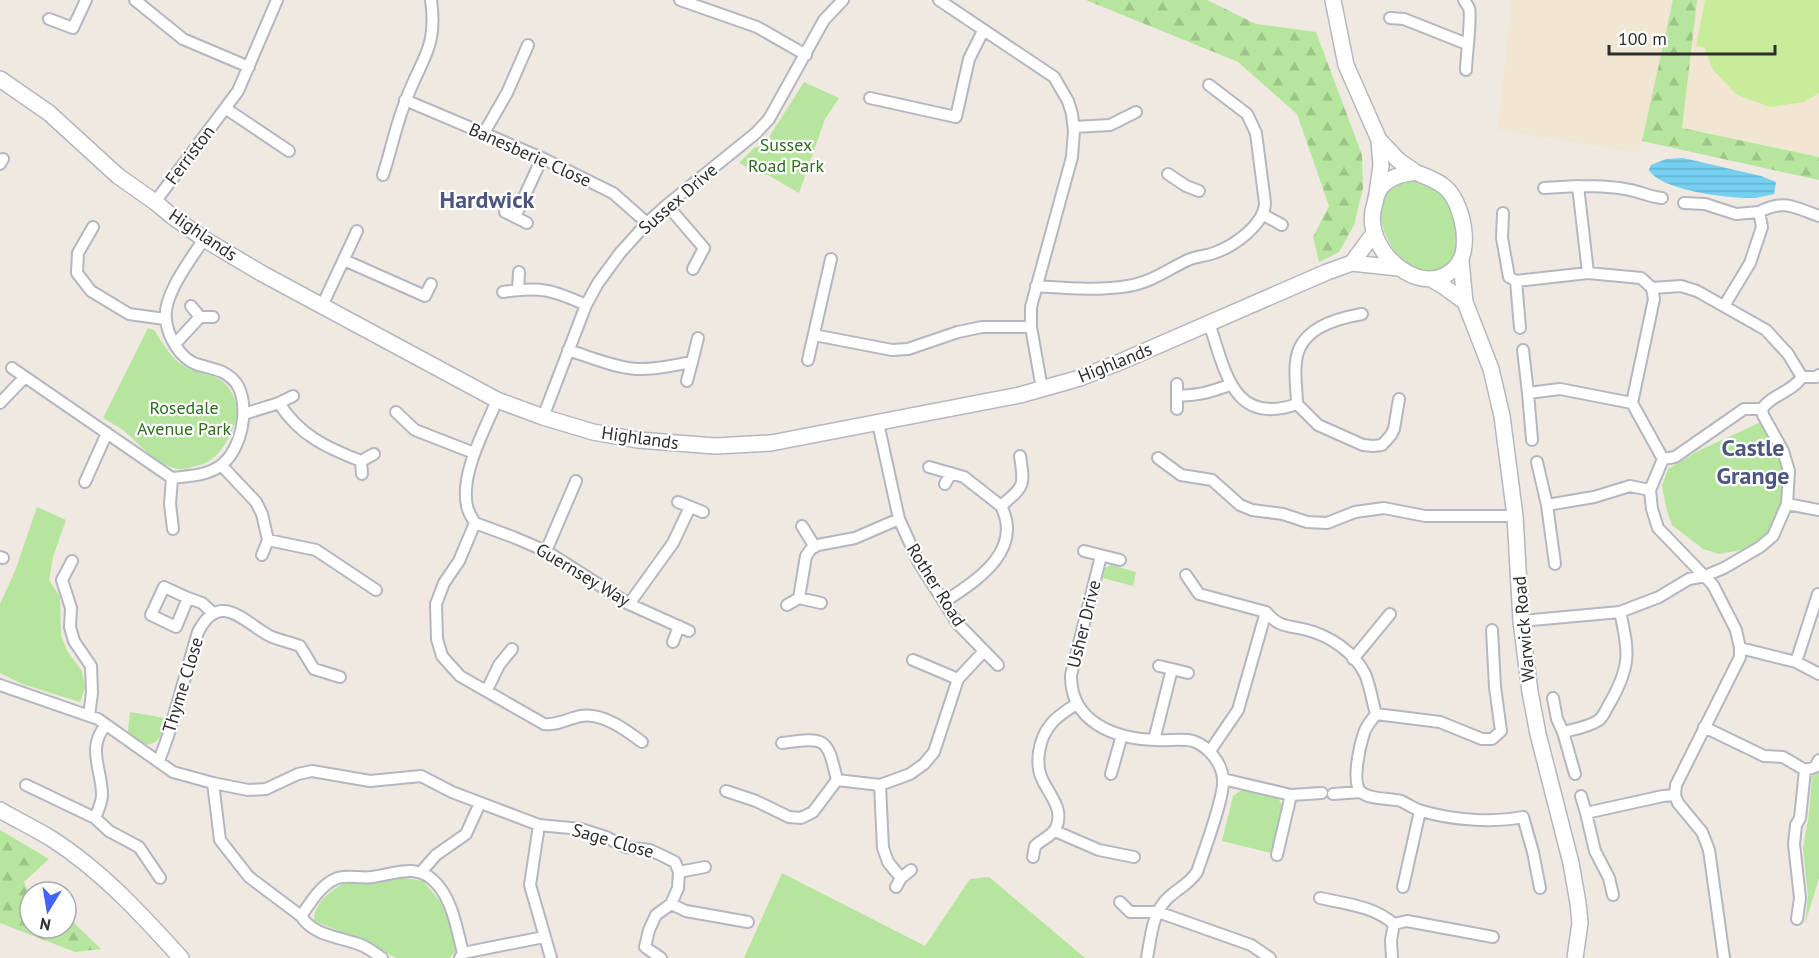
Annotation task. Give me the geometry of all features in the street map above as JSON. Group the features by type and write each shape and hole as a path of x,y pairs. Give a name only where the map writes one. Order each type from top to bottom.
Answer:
{"street":[{"path":"49,19 73,28 86,0"},
{"path":"135,0 183,39 249,67"},
{"name":"Ferriston","path":"155,202 238,91 277,0"},
{"path":"383,176 405,100 430,46 433,33 430,0"},
{"path":"680,0 757,27 806,55"},
{"name":"Sussex Drive","path":"543,417 586,306 598,283 620,253 647,223 749,139 769,119 824,20 843,0"},
{"path":"939,0 1054,77 1068,101 1074,127 1072,157 1031,307 1031,327 1042,389"},
{"path":"1333,0 1347,65 1379,140 1381,166 1372,221 1374,233 1383,250 1398,268 1412,276 1431,279 1465,302"},
{"path":"1464,0 1471,17 1466,70"},
{"path":"1390,18 1404,19 1467,44"},
{"path":"870,98 956,117 969,59 983,30"},
{"path":"484,133 507,93 528,45"},
{"name":"Highlands","path":"0,79 49,113 118,176 204,239 322,306 497,400 593,432 638,440 715,446 771,443 1042,389 1080,378 1120,362 1352,263 1398,268"},
{"path":"1036,286 1084,290 1130,286 1148,281 1190,259 1214,253 1234,242 1262,214 1264,203 1256,133 1247,114 1209,86"},
{"name":"Banesberie Close","path":"405,100 542,158 613,193 647,223"},
{"name":"Ferriston","path":"225,108 289,151"},
{"path":"1074,127 1110,125 1136,112"},
{"path":"1379,140 1398,160 1414,172 1445,187 1454,197 1464,234 1464,253 1461,261 1447,274 1431,279"},
{"path":"515,217 542,158"},
{"path":"1377,193 1384,184 1398,175 1414,172"},
{"path":"1168,174 1186,186 1199,191"},
{"path":"1578,186 1588,273"},
{"path":"1544,188 1598,186 1631,190 1662,198"},
{"path":"1684,203 1705,204 1736,214 1759,212 1770,206 1784,204 1819,216"},
{"path":"667,205 704,248 693,269"},
{"path":"505,212 527,223"},
{"path":"1724,306 1750,263 1762,227 1759,212"},
{"path":"1503,213 1502,238 1509,277 1516,281 1588,273 1641,278 1652,288 1654,299 1632,403 1663,459"},
{"path":"1262,214 1282,225"},
{"path":"93,227 78,253 77,273 91,291 129,314 165,318"},
{"path":"322,306 357,231"},
{"path":"1352,263 1374,233"},
{"path":"12,368 172,478 204,474 222,466 235,447 244,414 243,398 237,384 227,374 184,357 175,344 165,318 168,300 204,239"},
{"path":"808,360 831,259"},
{"path":"344,260 425,296 431,284"},
{"name":"Warwick Road","path":"1461,261 1465,302 1491,369 1502,416 1515,516 1521,621 1530,692 1538,734 1571,863 1578,903 1580,923 1575,958"},
{"path":"518,290 519,272"},
{"path":"1516,281 1520,328"},
{"path":"1652,288 1681,286 1697,291 1766,330 1788,354 1802,376"},
{"path":"503,292 545,289 586,306"},
{"path":"191,306 200,317"},
{"path":"1362,315 1341,318 1326,324 1314,330 1304,341 1296,362 1297,404 1318,425 1363,445 1373,446 1382,445 1395,429 1399,399"},
{"path":"175,344 200,317 213,317"},
{"path":"1209,323 1230,385 1240,398 1268,410 1285,409 1297,404"},
{"path":"814,335 892,350 908,349 958,332 982,327 1031,327"},
{"path":"687,381 698,338"},
{"path":"568,350 638,369 692,362"},
{"path":"1523,350 1532,440"},
{"path":"1802,376 1816,377 1819,375"},
{"path":"1521,621 1620,612 1659,597 1689,579 1705,576 1724,568 1773,536 1787,504 1788,471 1783,451 1762,409 1767,402 1796,385 1802,376"},
{"path":"0,403 24,378"},
{"path":"1177,409 1177,389 1188,396 1204,394 1230,385"},
{"path":"1528,393 1560,388 1632,403"},
{"path":"244,414 293,396"},
{"path":"497,400 474,453 465,497 467,509 475,523 459,561 444,583 436,604 436,624 442,656 459,676 544,724 551,725 584,716 595,716 642,742"},
{"path":"279,403 289,418 312,439 361,461"},
{"path":"1663,459 1675,457 1744,409 1762,409"},
{"path":"396,412 416,430 474,453"},
{"name":"Rother Road","path":"878,423 899,519 919,564 958,624 998,665"},
{"path":"85,482 107,433"},
{"path":"361,461 374,454"},
{"path":"1001,506 1021,489 1023,475 1020,456"},
{"path":"1158,458 1181,475 1212,480 1240,505 1252,510 1283,513 1307,522 1327,523 1355,512 1384,508 1425,516 1515,516"},
{"path":"1663,459 1650,490 1652,509 1658,528 1713,585 1736,630 1740,648 1740,657 1676,785 1678,803 1702,832 1709,850 1724,958"},
{"path":"361,461 362,474"},
{"path":"1537,462 1547,505 1554,564"},
{"path":"222,466 256,502 262,514 268,540 262,555"},
{"path":"929,467 964,477 1001,506 1007,518 1004,544 998,558 974,582 944,602"},
{"path":"945,484 951,473"},
{"path":"172,478 170,504 173,529"},
{"path":"546,551 576,481"},
{"path":"1547,505 1630,486 1650,490"},
{"path":"678,502 703,512"},
{"path":"1787,504 1819,510"},
{"path":"629,604 672,543 690,507"},
{"path":"799,598 806,556 815,547 855,538 899,519"},
{"name":"Guernsey Way","path":"475,523 546,551 629,604 684,628 673,642"},
{"path":"802,526 815,547"},
{"path":"268,540 316,550 376,590"},
{"path":"1084,551 1101,556"},
{"name":"Usher Drive","path":"1076,704 1071,687 1071,675 1101,556 1120,560"},
{"path":"72,561 62,580 71,608 70,627 74,641 91,666 89,716"},
{"path":"1186,575 1199,594 1266,612 1276,623 1327,637 1341,646 1364,673 1376,714"},
{"path":"1796,662 1818,594"},
{"path":"188,598 202,603 213,613 225,611 238,615 270,636 300,646 314,669 340,677"},
{"path":"787,605 799,598 821,603"},
{"path":"1210,751 1238,710 1266,612"},
{"path":"1563,732 1592,724 1601,719 1619,687 1628,659 1620,612"},
{"name":"Thyme Close","path":"159,761 198,632 205,618 213,613"},
{"path":"1353,659 1390,614"},
{"path":"1376,714 1440,722 1482,738 1492,739 1498,735 1501,731 1495,687 1492,630"},
{"path":"1740,648 1796,662 1819,674"},
{"path":"487,690 499,665 512,649"},
{"path":"837,780 880,785 910,774 924,764 934,752 958,680 984,651"},
{"path":"913,660 958,680"},
{"path":"1159,666 1188,673"},
{"path":"1154,740 1172,669"},
{"name":"Sage Close","path":"0,685 89,716 173,771 213,783 248,790 266,789 298,774 312,771 370,781 421,776 452,792 539,825 581,829 606,837 625,847 650,850 675,862 679,872"},
{"path":"1553,698 1557,719 1575,774"},
{"path":"1033,857 1035,846 1055,831 1059,819 1058,809 1041,779 1038,763 1044,735 1052,722 1076,704 1087,718 1099,726 1122,735 1154,740 1195,742 1210,751 1223,779 1219,800 1197,872 1190,882 1168,898 1158,912 1153,924 1147,958"},
{"path":"1361,792 1356,785 1355,777 1362,740 1364,731 1376,714"},
{"path":"95,818 103,797 95,747 99,733 106,725"},
{"path":"1704,727 1764,756 1783,757 1805,770 1815,767 1819,760"},
{"path":"1111,774 1122,735"},
{"path":"726,791 756,801 789,817 801,818 813,812 837,780 830,749 823,744 809,740 782,743"},
{"path":"1797,919 1800,898 1794,844 1796,825 1800,818 1805,770"},
{"path":"1223,779 1291,795 1361,792 1402,802 1420,811 1468,819 1523,817 1540,888"},
{"path":"213,783 220,840 249,877 319,931 343,941 361,945 382,958"},
{"path":"26,784 95,818 108,831 139,847 160,878"},
{"path":"880,785 883,848 888,862 898,882 911,870"},
{"path":"1278,855 1291,795"},
{"path":"1586,813 1676,795"},
{"path":"1581,796 1595,851 1609,878 1613,895"},
{"path":"421,872 436,855 466,834 480,803"},
{"path":"0,810 53,840 88,866 131,903 181,958"},
{"path":"1403,887 1420,811"},
{"path":"539,825 530,885 551,958"},
{"path":"1055,831 1099,850 1134,856"},
{"path":"660,958 645,947 656,915 671,904 678,888 679,872 705,867"},
{"path":"302,916 316,893 337,878 372,877 395,871 421,872 437,884 449,904 462,955 544,937"},
{"path":"1320,898 1369,909 1382,914 1394,924"},
{"path":"1120,902 1130,912 1158,912 1251,945 1270,958"},
{"path":"671,904 686,911 748,922"},
{"path":"1394,924 1407,921 1493,937"},
{"path":"1392,958 1391,940 1394,924"}],"shaded area":[{"path":"1511,0 1819,0 1819,157 1647,121 1639,153 1498,130"}],"green space":[{"path":"1086,0 1207,0 1256,24 1316,32 1362,155 1363,188 1354,225 1339,252 1319,262 1313,237 1329,206 1297,114 1238,62"},
{"path":"1673,0 1697,0 1682,128 1819,157 1819,180 1642,141"},
{"path":"1705,0 1819,0 1819,93 1804,102 1770,107 1737,95 1713,70 1704,47 1696,46"},
{"name":"Sussex Road Park","path":"804,82 839,98 825,119 799,193 768,175 760,174 739,163 754,148 764,145"},
{"path":"1405,179 1432,185 1442,191 1450,202 1456,220 1457,241 1456,251 1447,265 1430,271 1414,267 1399,256 1388,240 1382,222 1382,204 1389,189"},
{"name":"Rosedale Avenue Park","path":"148,328 154,330 178,362 220,380 233,396 237,414 232,431 220,452 202,464 183,469 170,467 155,459 123,430 103,418"},
{"path":"1761,422 1782,455 1784,504 1774,528 1746,549 1719,554 1703,549 1672,525 1662,486 1668,469 1700,450"},
{"path":"37,507 66,520 53,557 49,580 60,597 61,635 67,651 82,671 85,688 80,702 22,684 0,673 0,604 15,571"},
{"path":"1111,565 1136,572 1133,586 1103,578 1105,568"},
{"path":"130,712 170,719 158,740 147,745 135,739 128,731"},
{"path":"1819,773 1819,878 1805,924 1808,896 1803,848 1812,776"},
{"path":"1243,789 1278,798 1283,807 1271,853 1222,841 1233,796"},
{"path":"0,830 49,859 26,880 18,880 18,930 0,923"},
{"path":"782,873 925,946 970,879 989,877 1085,958 744,958"},
{"path":"404,878 423,881 444,906 456,945 456,951 449,958 396,958 369,943 314,921 320,903 342,884"},
{"path":"78,927 101,949 75,952 44,940 78,940"}],"water":[{"path":"1683,158 1761,176 1776,182 1774,194 1744,198 1698,192 1667,183 1649,170 1651,165 1666,159"}],"district":[{"name":"Hardwick","path":"487,200"},
{"name":"Castle Grange","path":"1753,462"}]}
